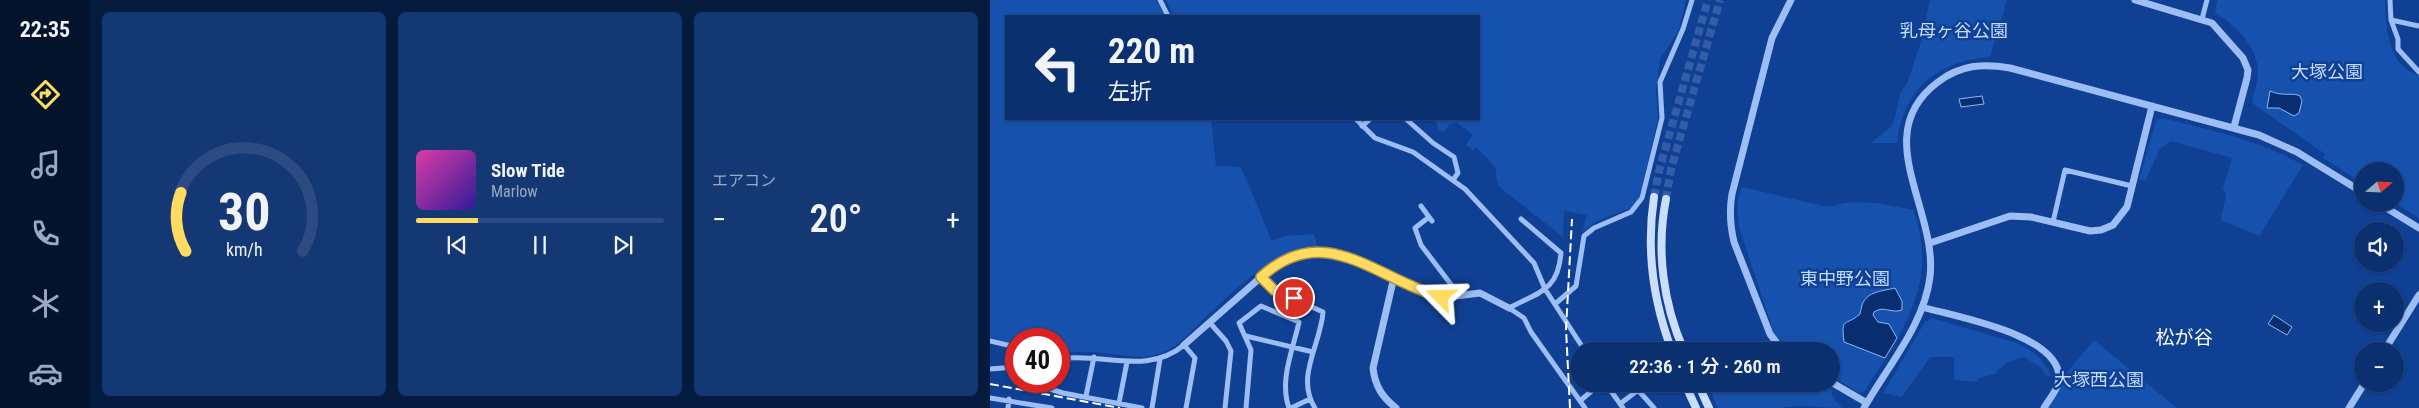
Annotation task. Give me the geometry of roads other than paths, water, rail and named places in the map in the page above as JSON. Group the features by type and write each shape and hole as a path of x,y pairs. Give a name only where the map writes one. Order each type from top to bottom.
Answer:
{"main road":[{"path":"1654,197 1650,234 1652,270 1660,317 1669,342"},
{"path":"1666,199 1662,234 1662,270 1669,307 1681,342"},
{"path":"1689,392 1696,408"},
{"path":"1702,392 1709,408"}],"street":[{"path":"1160,0 1168,15"},
{"path":"1555,304 1576,286 1583,239 1586,234 1594,228 1631,212 1642,198 1662,118 1660,82 1683,29 1692,0"},
{"path":"1776,342 1770,334 1734,242 1730,227 1730,209 1732,194 1772,38 1791,0"},
{"path":"2135,0 2202,19 2218,28 2246,63 2247,78 2234,127"},
{"path":"2202,19 2207,0"},
{"path":"2390,0 2391,20 2398,39 2398,49 2419,72"},
{"path":"2391,20 2419,26"},
{"path":"1840,388 1865,406 1914,325 1922,307 1930,278 1930,243 1907,161 1906,134 1911,116 1920,100 1943,78 1972,66 2000,66 2234,127 2291,149 2354,187"},
{"path":"1930,243 2010,216 2031,217 2090,231 2107,228 2118,221 2124,212 2152,106"},
{"path":"1357,120 1375,138 1413,152 1464,189 1534,263 1545,289 1579,342"},
{"path":"1362,126 1369,120"},
{"path":"1407,120 1433,143 1454,157 1458,173 1453,180"},
{"path":"2053,222 2066,170 2132,186"},
{"path":"1421,206 1431,219 1415,228 1421,245 1458,295"},
{"path":"2393,212 2419,228"},
{"path":"1509,308 1551,286 1560,271 1561,253 1522,219"},
{"path":"1070,358 1094,357 1140,363 1160,359 1184,345 1261,277 1283,261 1317,251 1349,257 1441,297 1480,293 1509,308 1524,318 1531,332 1581,400 1584,407"},
{"path":"1261,277 1274,290 1323,312 1307,383 1310,399 1315,408"},
{"path":"1394,277 1373,368 1375,381 1380,392 1396,408"},
{"path":"2390,342 2419,295"},
{"path":"1246,408 1252,357 1246,336 1239,323 1261,306 1299,322 1285,378 1286,400 1290,408 1310,399"},
{"path":"1922,307 2021,336 2050,357 2058,370 2059,380 2057,388 2044,408"},
{"path":"1210,323 1226,341 1231,351 1225,408"},
{"path":"1246,336 1313,352"},
{"path":"990,341 1005,344"},
{"path":"1184,345 1195,358 1186,408"},
{"path":"1086,396 1094,357"},
{"path":"1152,408 1160,359"},
{"path":"1119,403 1126,362"},
{"path":"990,369 1005,368"},
{"path":"1611,392 1621,406 1638,390 1654,408"},
{"path":"1070,392 1142,408"},
{"path":"1581,400 1590,392"},
{"path":"2349,408 2359,392"},
{"path":"990,398 1009,399 1052,408"},
{"path":"1008,408 1009,399"}],"tunnel":[{"path":"1654,197 1660,167 1708,0"},
{"path":"1666,199 1671,169 1720,0"}],"railway":[{"path":"1570,408 1566,329 1572,219"},
{"path":"990,384 1120,408"}],"district":[{"name":"松が谷","path":"2184,337"}],"park label":[{"name":"乳母ヶ谷公園","path":"1954,31"},
{"name":"大塚公園","path":"2327,72"},
{"name":"東中野公園","path":"1845,279"},
{"name":"大塚西公園","path":"2099,380"}]}
